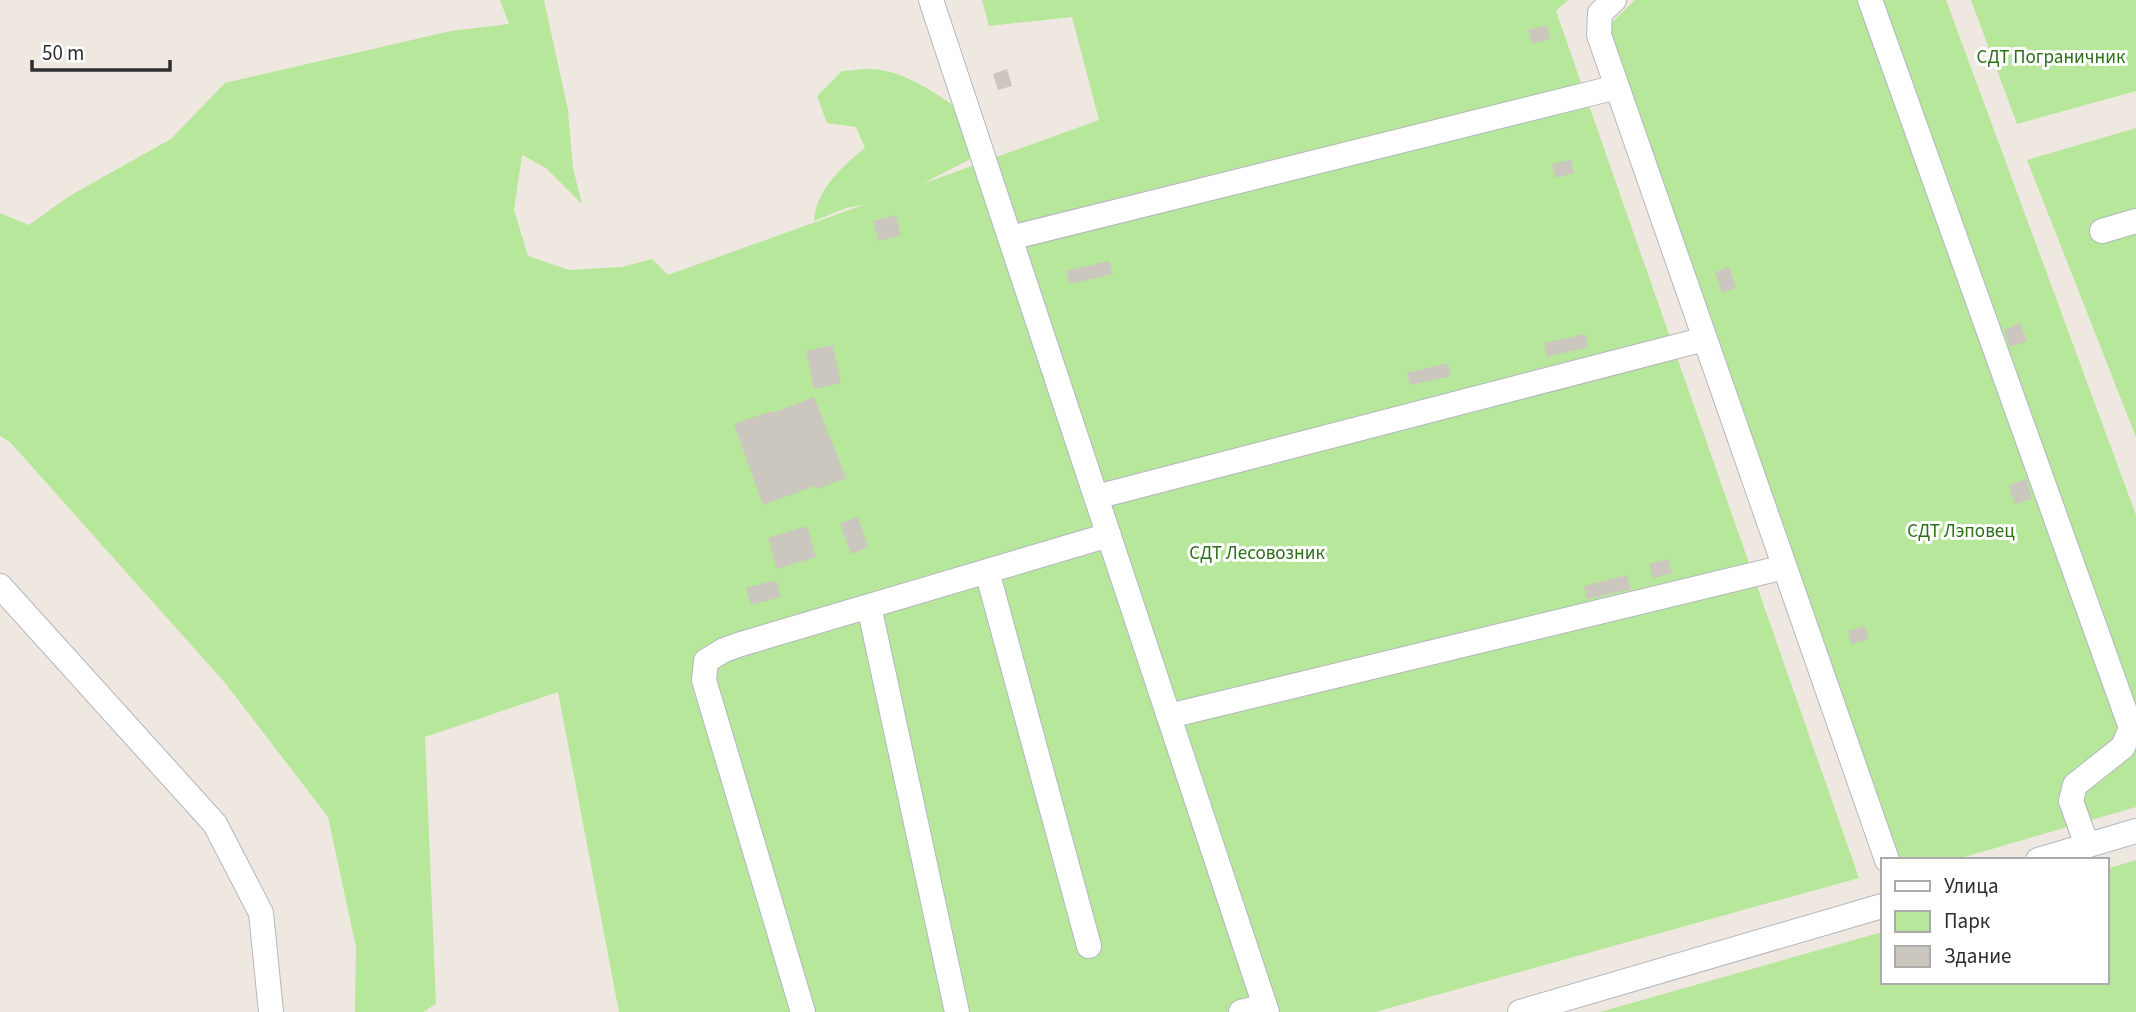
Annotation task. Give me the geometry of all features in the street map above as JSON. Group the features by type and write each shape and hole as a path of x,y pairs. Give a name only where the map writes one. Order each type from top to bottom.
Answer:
{"street":[{"path":"931,0 1169,716 1258,1010"},
{"path":"1614,0 1600,13 1599,35 1886,858"},
{"path":"1870,0 2014,408 2131,728 2123,747 2075,785 2071,801 2087,845"},
{"path":"1010,238 1617,87"},
{"path":"2102,231 2136,221"},
{"path":"1096,497 1705,339"},
{"path":"803,1012 704,680 706,661 732,647 1109,535"},
{"path":"1169,716 1784,567"},
{"path":"987,571 1089,946"},
{"path":"0,586 215,824 261,913 271,1012"},
{"path":"869,606 957,1012"},
{"path":"2045,858 2136,831"},
{"path":"1520,1012 1881,906"}],"green space":[{"name":"СДТ Лесовозник","path":"500,0 544,0 568,110 573,168 582,204 546,168 522,155 514,210 528,256 569,270 622,267 652,259 668,275 863,205 846,208 814,221 825,189 839,171 865,148 856,127 827,123 817,96 842,71 870,69 895,73 930,90 962,111 974,157 922,184 1099,120 1072,17 989,26 982,0 1568,0 1556,11 1859,878 1375,1012 619,1012 558,692 425,737 436,1004 423,1012 355,1012 356,947 328,817 226,684 10,442 0,436 0,213 29,225 71,195 171,139 225,83 451,31 509,24"},
{"name":"СДТ Лэповец","path":"1635,0 1946,0 2136,515 2136,807 1961,858 1897,858 1607,27"},
{"name":"СДТ Пограничник","path":"1971,0 2136,0 2136,91 2017,124"},
{"path":"2136,128 2136,437 2027,160"},
{"path":"2136,860 2136,1012 1600,1012 1881,932 1881,984 2108,984 2108,868"}],"building":[{"path":"1547,25 1550,39 1532,44 1528,30"},
{"path":"1007,69 1012,86 998,90 993,74"},
{"path":"1571,160 1574,173 1555,178 1552,164"},
{"path":"896,215 901,235 879,241 873,221"},
{"path":"1109,261 1113,274 1070,284 1066,271"},
{"path":"1729,267 1736,288 1722,293 1715,272"},
{"path":"2020,323 2027,341 2010,347 2004,330"},
{"path":"1585,334 1588,347 1547,357 1544,343"},
{"path":"833,345 841,383 814,389 806,351"},
{"path":"1448,363 1451,376 1410,385 1407,373"},
{"path":"814,397 846,478 763,505 734,424"},
{"path":"2026,479 2032,499 2015,504 2009,485"},
{"path":"858,517 868,547 851,554 840,523"},
{"path":"807,526 816,557 777,569 768,538"},
{"path":"1668,559 1672,573 1653,578 1649,564"},
{"path":"1627,575 1631,589 1587,599 1584,586"},
{"path":"776,580 781,597 751,605 746,588"},
{"path":"1865,626 1869,639 1851,644 1848,631"}]}
